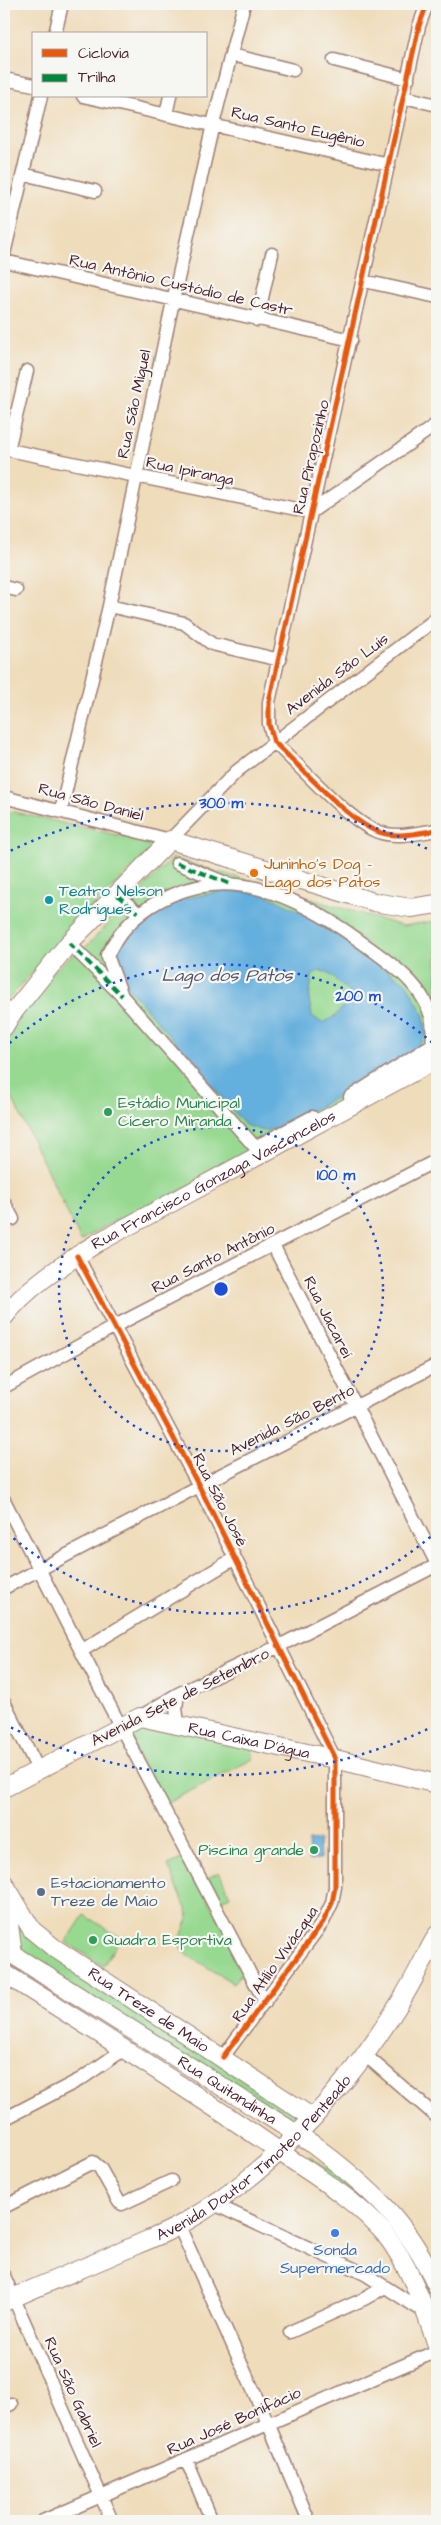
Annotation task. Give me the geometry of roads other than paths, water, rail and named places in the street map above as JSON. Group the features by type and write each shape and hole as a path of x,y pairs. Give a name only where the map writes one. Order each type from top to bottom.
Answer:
{"main road":[{"path":"6,1017 69,943 170,840 374,902 411,908 437,904"},
{"name":"Rua Francisco Gonzaga Vasconcelos","path":"4,1317 27,1292 77,1256 294,1135 437,1059"},
{"name":"Rua Caixa D'água","path":"140,1717 178,1723 437,1784"},
{"name":"Avenida Sete de Setembro","path":"4,1788 140,1717"},
{"name":"Rua Treze de Maio","path":"4,1883 7,1907 53,1947 312,2118"},
{"path":"7,1907 8,1952"},
{"name":"Avenida Doutor Timoteo Penteado","path":"9,2300 179,2226 214,2204 280,2152 312,2118 364,2054 399,2004 437,1935"},
{"name":"Rua Quitandinha","path":"8,1952 340,2165 385,2206 405,2228 423,2257 437,2286"},
{"name":"Rua Quitandinha","path":"4,1973 327,2184 384,2233 406,2266 437,2345"}],"street":[{"path":"55,32 62,4"},
{"name":"Rua São Miguel","path":"61,811 109,606 173,301 213,124 244,4"},
{"name":"Rua Pirapozinho","path":"274,742 269,724 269,702 280,660 419,26 427,4"},
{"path":"232,55 293,70"},
{"path":"334,60 408,79"},
{"path":"4,79 32,85"},
{"path":"404,97 437,105"},
{"path":"4,254 41,98"},
{"name":"Rua Santo Eugênio","path":"92,98 389,165"},
{"path":"166,115 170,98"},
{"path":"23,174 95,191"},
{"path":"257,320 272,254"},
{"name":"Rua Antônio Custódio de Castr","path":"4,261 351,340"},
{"path":"364,281 437,297"},
{"path":"6,449 27,371"},
{"path":"311,512 437,424"},
{"name":"Rua Ipiranga","path":"6,449 311,512"},
{"path":"109,606 184,623 212,644 280,660"},
{"name":"Avenida São Luís","path":"170,840 238,771 437,618"},
{"path":"274,742 359,822 376,832 395,835 437,830"},
{"name":"Rua São Daniel","path":"6,800 61,811 170,840"},
{"path":"69,943 122,996 254,1147 358,1092 433,1044 432,1021 424,999 405,976 378,954 318,912 260,889 230,884 177,863"},
{"path":"122,996 107,955 114,942 138,914 168,894 230,884"},
{"path":"117,895 138,914"},
{"name":"Rua Santo Antônio","path":"4,1387 115,1326 436,1163"},
{"path":"4,1202 13,1219"},
{"name":"Rua Jacareí","path":"273,1245 437,1564"},
{"name":"Rua São José","path":"77,1256 199,1486 335,1759"},
{"name":"Avenida São Bento","path":"4,1588 39,1568 437,1365"},
{"path":"4,1500 80,1652 265,2002"},
{"path":"80,1652 235,1558"},
{"name":"Avenida Sete de Setembro","path":"140,1717 178,1694 279,1646 437,1564"},
{"name":"Rua Caixa D'água","path":"178,1694 176,1708 178,1723"},
{"path":"4,1702 39,1771"},
{"name":"Rua Atílio Vivácqua","path":"223,2058 323,1922 332,1903 335,1887 335,1759"},
{"path":"4,2119 81,2079 123,2050"},
{"path":"364,2054 437,2117"},
{"path":"4,2207 90,2163 97,2164 122,2204 171,2181"},
{"path":"214,2204 365,2274 426,2313"},
{"path":"179,2226 268,2423 309,2521"},
{"name":"Rua São Gabriel","path":"4,2276 9,2300 112,2521"},
{"path":"290,2332 364,2299 385,2287"},
{"name":"Rua José Bonifácio","path":"43,2521 437,2351"},
{"path":"186,2459 212,2521"}],"water":[{"name":"Lago dos Patos","path":"226,890 264,894 315,919 407,984 424,1016 426,1035 413,1056 281,1127 264,1131 245,1125 122,980 112,959 117,946 152,908 169,902","holes":["319,971 327,972 349,992 350,1000 334,1017 322,1023 312,1016 309,1000 312,976"]},
{"name":"Piscina grande","path":"319,1840 320,1859 309,1860 308,1841"}],"place":[{"name":"Juninho's Dog - Lago dos Patos","path":"254,873"},
{"name":"Teatro Nelson Rodrigues","path":"49,900"},
{"name":"Estádio Municipal Cícero Miranda","path":"108,1112"},
{"name":"Piscina grande","path":"314,1850"},
{"name":"Estacionamento Treze de Maio","path":"41,1892"},
{"name":"Quadra Esportiva","path":"93,1940"},
{"name":"Sonda Supermercado","path":"335,2233"}]}
